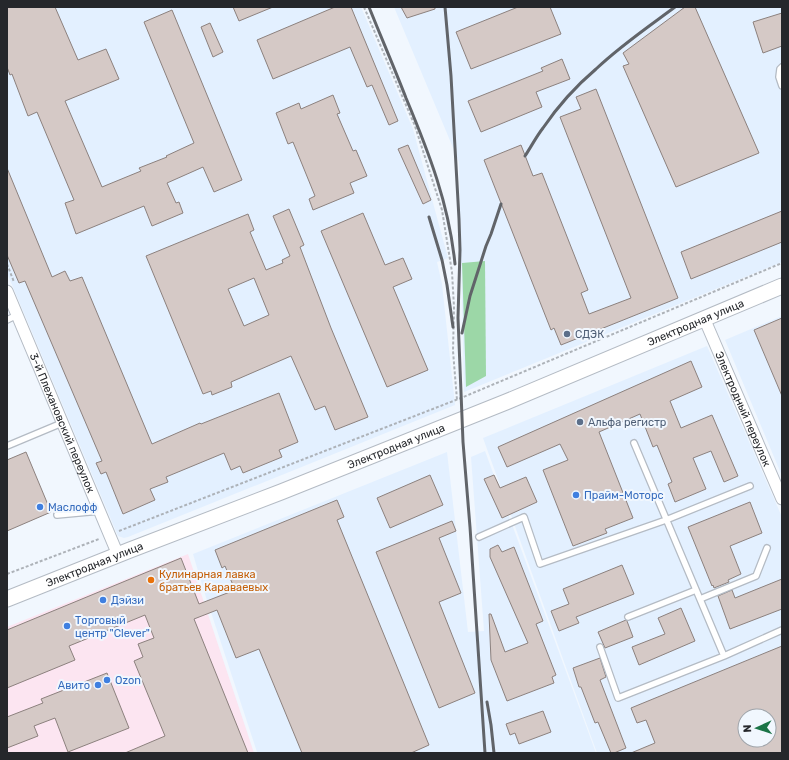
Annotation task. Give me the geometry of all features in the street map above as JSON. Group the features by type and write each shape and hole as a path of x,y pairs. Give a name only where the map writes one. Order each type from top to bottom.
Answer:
{"street":[{"name":"Электродная улица","path":"7,599 498,405 782,286"},
{"name":"3-й Плехановский переулок","path":"7,291 12,318 62,423 118,555"},
{"name":"Электродный переулок","path":"704,318 782,499"}],"lane":[{"path":"782,67 778,77 782,86"},
{"path":"7,446 62,423"},
{"path":"634,443 724,656"},
{"path":"478,537 524,517 540,564 666,520 750,486"},
{"path":"57,516 100,512"},
{"path":"700,599 756,576 767,548"},
{"path":"628,617 696,590"},
{"path":"600,647 618,698 724,656 782,630"}],"path":[{"path":"364,7 415,126 442,210 452,272 454,308 453,351 457,400"},
{"path":"118,532 457,400 782,264"},
{"path":"7,574 101,538"}],"shaded area":[{"path":"7,7 361,7 413,129 448,258 437,262 442,284 455,405 128,537 124,538 118,536 7,273"},
{"path":"394,7 782,7 782,262 464,392 459,162"},
{"path":"782,316 782,476 725,340"},
{"path":"707,346 782,517 782,753 597,753 483,438"},
{"path":"485,451 596,753 258,753 193,554 447,452 468,632 484,631 471,457"},
{"path":"188,554 254,753 7,753 7,627"}],"green space":[{"path":"485,261 486,376 466,387 462,263"}],"building":[{"path":"7,7 55,7 78,60 106,49 119,79 65,101 102,187 141,171 139,168 167,157 166,156 194,143 144,22 172,10 242,180 214,192 203,167 167,183 176,203 179,202 183,213 152,226 144,206 76,234 65,203 74,200 37,112 28,116 12,74 10,75 7,67"},
{"path":"233,7 273,7 239,21"},
{"path":"335,7 351,7 398,121 389,125 372,85 367,87 350,47 273,79 257,40"},
{"path":"401,7 435,7 435,9 407,18"},
{"path":"518,7 550,7 561,34 471,69 456,32"},
{"path":"685,7 695,7 759,153 676,187 623,66 629,64 623,53"},
{"path":"782,13 782,46 763,53 753,22"},
{"path":"210,23 223,52 213,57 201,27"},
{"path":"562,59 570,79 536,92 542,107 481,132 468,101 543,71 541,68"},
{"path":"596,89 678,298 561,345 554,328 551,330 484,160 521,145 533,176 542,173 588,290 581,293 589,314 631,298 560,117 581,109 576,97"},
{"path":"333,95 340,113 337,114 353,151 356,150 367,176 350,183 354,193 313,210 309,199 315,196 293,142 288,144 276,113 299,103 301,109"},
{"path":"408,145 431,200 423,204 398,149"},
{"path":"7,168 52,277 65,271 70,281 82,277 152,444 200,423 201,424 279,393 298,442 279,450 282,457 243,473 240,466 231,470 224,453 166,477 168,482 150,489 155,500 123,514 106,472 101,474 96,463 102,461 25,281 19,283 7,255"},
{"path":"289,209 304,245 300,247 331,328 368,417 335,430 325,406 315,410 291,356 231,382 232,387 212,395 211,391 203,394 146,256 248,214 254,230 250,232 266,270 283,263 282,260 290,256 273,216","holes":["254,278 269,315 244,326 228,289"]},
{"path":"782,211 782,242 691,279 681,252"},
{"path":"363,213 385,265 403,258 412,279 393,287 428,370 387,387 321,231"},
{"path":"782,318 782,396 754,330"},
{"path":"691,361 702,387 670,401 681,428 712,415 738,476 724,482 711,451 693,458 706,489 675,502 668,484 672,482 657,445 653,447 640,414 599,432 633,518 605,529 607,533 573,546 543,470 568,460 560,444 507,467 498,447"},
{"path":"26,452 51,512 7,531 7,460"},
{"path":"430,475 443,505 390,528 377,498"},
{"path":"494,475 500,488 526,477 537,502 502,518 484,479"},
{"path":"337,500 344,517 337,520 429,745 411,753 302,753 259,649 236,658 217,610 194,619 248,753 125,753 165,736 134,661 143,657 138,644 154,638 145,615 69,646 75,660 7,688 7,630 181,558 199,604 235,590 225,566 222,568 215,550"},
{"path":"750,502 762,533 730,546 741,574 728,580 729,582 714,588 688,527"},
{"path":"452,521 456,531 439,538 461,593 439,602 475,693 439,708 376,552"},
{"path":"498,545 502,552 514,547 543,621 536,624 556,675 552,677 554,683 507,701 491,660 489,614 491,614 505,652 528,643 490,557 490,549"},
{"path":"622,565 634,594 576,617 579,623 559,631 551,611 569,604 563,589"},
{"path":"782,579 782,609 730,629 718,596 732,590 735,598"},
{"path":"681,608 695,641 639,665 632,647 665,634 658,618"},
{"path":"626,620 633,637 605,648 598,632"},
{"path":"782,646 782,753 631,753 655,743 646,720 637,723 631,708"},
{"path":"600,658 606,677 600,680 626,748 614,753 611,753 598,722 595,723 581,687 579,687 573,668"},
{"path":"107,673 129,728 68,752 55,718 34,726 38,736 7,748 7,717 43,703 41,699"},
{"path":"543,711 551,732 519,744 515,733 510,735 506,724"}],"railway":[{"path":"369,7 423,139 437,179 448,220 455,264"},
{"path":"445,7 451,76 459,219 460,250 458,318 463,442 485,753"},
{"path":"525,156 555,112 581,82 624,45 675,7"},
{"path":"462,333 470,296 501,204"},
{"path":"429,217 442,260 453,327"},
{"path":"487,702 494,753"}],"place":[{"name":"СДЭК","path":"567,334"},
{"name":"Альфа регистр","path":"580,422"},
{"name":"Прайм-Моторс","path":"576,495"},
{"name":"Маслофф","path":"40,507"},
{"name":"Кулинарная лавка братьев Караваевых","path":"151,580"},
{"name":"Дэйзи","path":"103,600"},
{"name":"Торговый центр \"Clever\"","path":"67,626"},
{"name":"Ozon","path":"107,680"},
{"name":"Авито","path":"98,685"}]}
